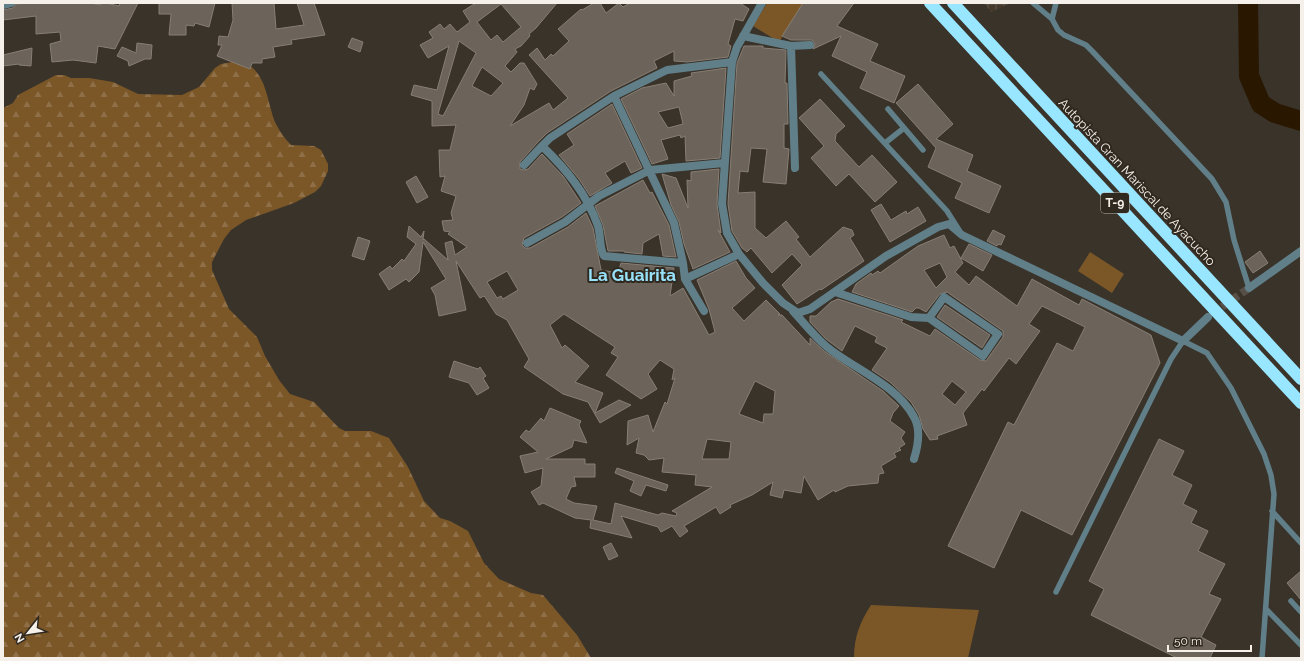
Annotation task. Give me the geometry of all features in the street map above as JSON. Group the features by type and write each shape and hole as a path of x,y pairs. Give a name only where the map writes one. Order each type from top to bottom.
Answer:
{"highway":[{"name":"T-9","path":"930,3 1301,403"},
{"name":"Autopista Gran Mariscal de Ayacucho","path":"953,3 1301,380"}],"street":[{"path":"3,5 11,3"},
{"path":"762,3 743,36 732,62 724,163 723,219 727,233 739,254 763,283 827,346 873,377 904,403 915,418 918,437 914,459"},
{"path":"743,36 791,46 810,45"},
{"path":"791,46 795,168"},
{"path":"524,165 550,138 614,96 667,70 732,62"},
{"path":"614,96 674,223 683,263 684,279 704,311"},
{"path":"542,146 566,170 588,204 598,227 604,256 683,263"},
{"path":"527,243 565,222 599,196 650,170 724,163"},
{"path":"791,309 798,313 804,312 886,256 938,227 949,224 962,235 1183,341 1208,317"},
{"path":"1249,288 1301,251"},
{"path":"684,279 739,254"},
{"path":"835,292 911,318 929,318 983,356 998,334 944,297 929,318"}],"lane":[{"path":"1032,3 1052,18 1058,30 1064,35 1086,45 1212,179 1226,202 1234,240 1249,288"},
{"path":"1052,18 1056,3"},
{"path":"821,74 947,211 962,235"},
{"path":"888,109 923,150"},
{"path":"885,143 904,128"},
{"path":"1056,592 1172,359 1183,341 1207,353 1231,388 1264,454 1272,475 1274,494 1262,658"},
{"path":"1272,511 1301,543"},
{"path":"1291,601 1301,612"},
{"path":"1266,609 1301,645"}],"shaded area":[{"path":"984,3 1011,3 991,12"}],"green space":[{"path":"767,3 803,3 779,42 753,26"},
{"path":"238,61 255,70 261,78 273,116 281,133 291,145 314,146 321,150 328,164 328,171 321,186 315,192 294,203 246,220 231,230 224,239 212,262 212,270 229,309 257,337 265,356 279,380 290,394 314,402 339,428 345,431 371,431 389,438 408,467 424,501 440,518 450,521 468,531 484,563 499,579 531,593 543,595 577,635 591,658 3,658 3,108 13,103 18,95 56,75 113,82 138,94 182,95 199,87 215,68 221,64"},
{"path":"1090,252 1124,274 1112,293 1078,271"},
{"path":"871,605 979,610 968,658 854,658 858,630"}],"building":[{"path":"90,3 101,5 102,3 106,3 119,6 120,3 138,3 115,49 98,46 96,63 73,60 52,62 50,44 61,41 60,32 36,34 36,16 3,20 3,10 13,8 16,4"},
{"path":"159,3 215,3 209,27 195,23 194,26 186,25 186,35 169,35 171,14 159,14"},
{"path":"232,3 274,3 276,29 304,25 297,3 314,3 325,35 291,40 292,44 273,47 275,57 262,59 262,63 252,63 250,69 217,56 222,45 218,45 219,36 228,37 233,20"},
{"path":"476,3 557,3 529,34 530,36 521,46 515,49 517,52 505,66 511,72 520,63 524,63 537,84 534,90 530,88 524,105 510,126 549,103 553,110 568,98 529,55 537,48 545,60 551,54 553,56 569,41 558,29 581,9 582,10 594,3 600,3 606,13 619,3 623,7 630,3 740,3 749,9 743,21 735,19 728,44 731,46 728,57 687,62 674,61 674,51 654,61 657,68 611,91 547,133 538,142 520,162 520,169 528,169 542,154 563,176 581,203 562,217 524,238 522,245 525,248 530,248 568,227 586,213 593,228 601,270 618,273 621,263 674,268 670,296 683,288 709,335 715,332 709,309 697,280 736,261 746,278 755,288 732,308 744,321 766,300 780,314 778,315 782,315 810,345 810,338 824,351 883,391 899,406 893,413 890,421 905,432 901,438 905,444 899,448 901,450 894,453 896,457 881,466 884,473 879,474 878,483 848,486 835,492 834,490 818,500 804,476 801,493 784,490 782,498 770,495 773,482 752,495 730,505 731,507 720,514 716,507 684,526 688,531 680,537 672,526 661,532 658,527 621,516 632,538 590,528 591,520 575,518 543,503 539,505 531,492 541,486 543,468 525,473 520,456 538,452 520,437 526,430 529,432 541,418 544,421 550,408 581,421 579,425 587,443 574,440 572,447 546,459 585,459 585,464 595,464 595,477 574,477 576,486 571,487 566,499 574,503 597,506 593,520 611,524 615,503 658,515 662,513 676,516 677,513 672,511 712,487 695,485 696,475 662,472 664,458 649,460 644,455 636,453 639,438 627,445 628,421 648,415 653,432 665,402 667,404 675,378 672,380 674,369 660,360 648,374 657,389 641,399 606,375 618,357 611,353 615,347 564,314 550,325 562,348 565,345 589,366 575,382 603,393 595,413 619,400 631,405 600,423 588,402 563,394 524,367 529,359 507,320 496,314 484,296 480,298 456,261 466,310 439,316 435,295 431,288 446,279 423,242 419,272 409,282 406,279 389,290 379,274 390,266 392,269 402,259 404,261 416,244 407,237 409,226 421,237 424,231 423,240 424,239 448,260 445,243 452,241 455,255 467,247 448,234 450,232 444,231 442,221 453,220 451,213 456,196 441,191 445,176 440,177 439,150 450,150 456,125 432,126 432,101 411,95 414,85 437,90 449,46 428,58 420,45 433,38 429,32 440,24 444,29 450,24 457,32 470,22 463,11","holes":["501,4 521,27 503,42 497,35 491,40 477,22","459,41 476,53 443,116 438,114","482,67 503,83 491,96 472,86","507,271 518,290 503,299 501,296 497,298 487,282","755,381 775,391 773,414 764,414 763,423 739,414","707,439 731,442 729,459 702,459"]},
{"path":"803,3 854,3 837,26 878,44 870,61 905,76 894,103 860,88 867,72 832,56 841,36 813,49 815,44 812,40 791,40 782,36"},
{"path":"352,38 363,42 360,52 348,47"},
{"path":"137,43 152,45 151,59 145,59 129,66 128,61 117,56 122,47 136,53"},
{"path":"744,46 763,46 763,48 786,50 785,83 787,83 788,124 784,124 784,148 789,149 786,184 763,182 767,149 751,148 748,172 740,171 738,193 755,192 755,228 766,238 786,221 799,237 796,239 810,257 843,227 852,230 854,235 850,238 864,261 797,304 782,285 802,265 792,254 772,273 751,248 747,252 742,248 732,231 728,204 737,63"},
{"path":"32,48 31,66 19,64 3,66 3,55"},
{"path":"726,68 720,158 686,161 685,136 681,138 680,135 661,140 668,159 652,164 621,99 642,88 666,83 674,96 674,81 692,76 691,73","holes":["679,107 683,124 668,128 658,112"]},
{"path":"918,84 953,124 936,139 973,155 967,171 1001,186 989,213 955,198 962,183 928,167 936,148 896,103"},
{"path":"820,99 845,126 836,134 835,141 859,167 872,155 897,182 875,202 849,174 836,186 811,158 824,146 799,118"},
{"path":"612,104 642,168 631,173 625,161 605,173 612,183 590,196 579,179 559,155 574,145 567,134"},
{"path":"719,169 717,204 721,233 718,230 730,252 693,269 684,244 679,222 671,205 662,174 676,178 688,208 687,180 691,181 691,172"},
{"path":"416,176 428,197 417,203 406,182"},
{"path":"643,180 650,193 652,192 669,225 676,257 663,256 659,234 643,243 642,254 624,251 608,251 603,225 595,206"},
{"path":"881,204 891,220 906,211 907,214 918,207 926,221 890,242 871,210"},
{"path":"993,230 1005,236 1001,245 998,244 997,246 987,241"},
{"path":"944,235 950,248 954,246 963,263 955,272 969,285 976,276 1017,306 1032,279 1079,305 1082,299 1151,335 1160,363 1072,535 1021,510 994,568 948,546 1008,422 1014,425 1057,343 1073,351 1085,327 1042,306 1029,324 1040,331 1016,364 1009,358 984,391 982,389 963,413 967,425 937,436 938,439 930,440 923,429 919,415 911,402 890,382 872,370 887,348 875,342 877,337 855,326 842,351 826,339 810,322 810,316 816,316 831,302 838,299 903,320 901,322 930,336 935,329 980,360 986,361 1003,337 1003,331 947,292 940,294 926,312 916,308 912,312 852,292 856,284 871,273 872,275 878,271 880,273 918,246","holes":["940,263 947,277 936,288 924,270","952,381 966,392 955,405 942,394"]},
{"path":"358,237 370,241 364,260 352,256"},
{"path":"969,244 992,255 983,271 961,258"},
{"path":"1260,251 1268,263 1253,273 1245,262"},
{"path":"945,305 990,335 982,348 937,317"},
{"path":"454,361 478,369 480,367 486,376 483,378 489,388 477,395 469,383 449,377"},
{"path":"1159,439 1184,451 1172,475 1192,485 1183,504 1197,511 1191,523 1208,531 1198,551 1225,564 1209,594 1221,599 1201,637 1216,645 1210,658 1177,658 1091,615 1104,589 1089,581"},
{"path":"617,468 668,485 666,491 646,485 641,496 630,491 634,481 615,473"},
{"path":"611,543 618,556 609,560 603,547"},
{"path":"1301,571 1301,600 1287,583"}],"waterway":[{"path":"1248,3 1249,76 1261,104 1275,113 1301,121"}],"tunnel":[{"path":"1212,314 1249,288"}],"district":[{"name":"La Guairita","path":"632,275"}]}
